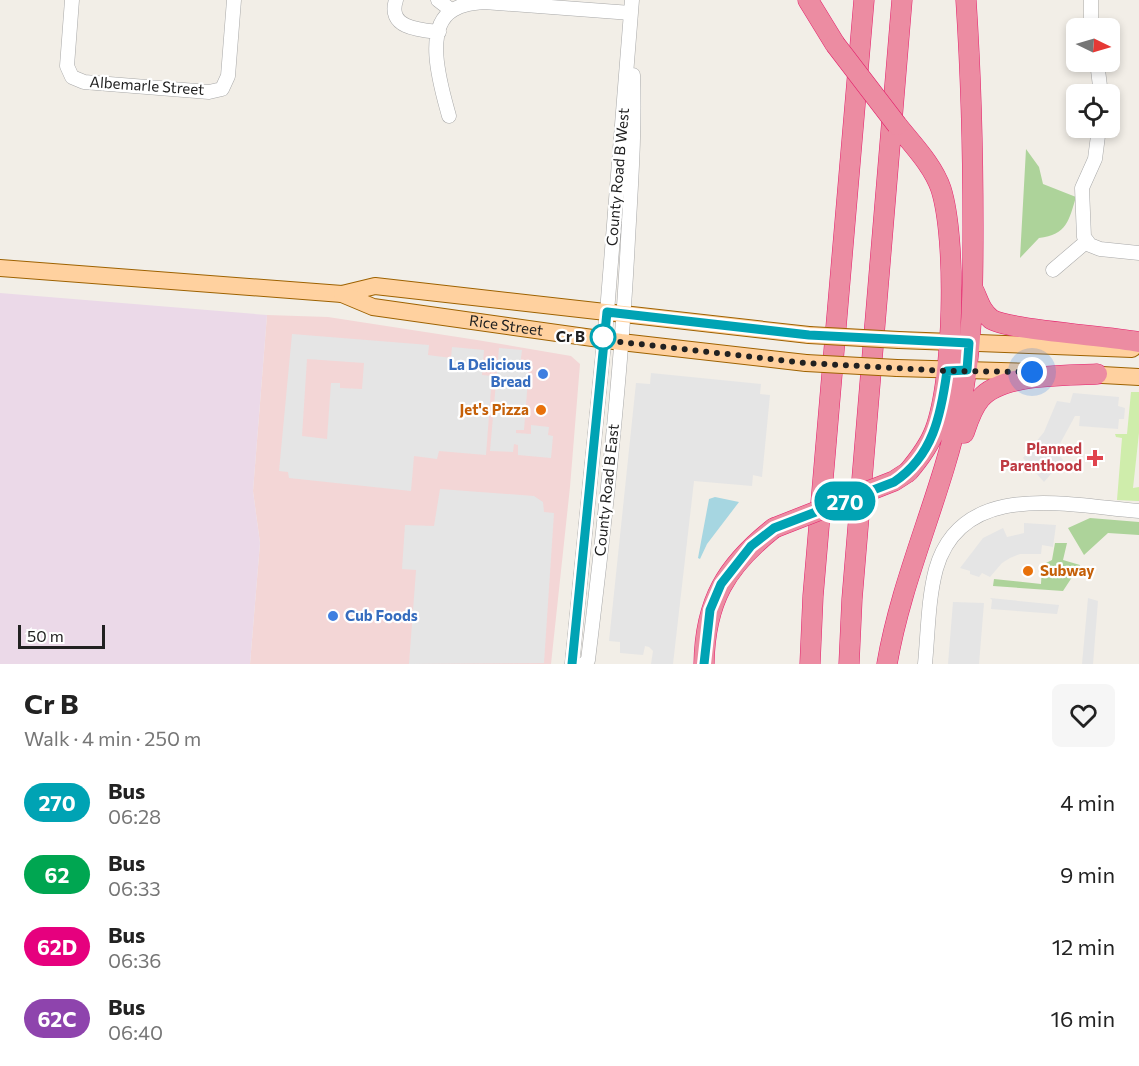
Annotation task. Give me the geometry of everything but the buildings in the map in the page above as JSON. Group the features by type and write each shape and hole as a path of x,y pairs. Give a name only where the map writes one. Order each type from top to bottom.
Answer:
{"highway":[{"path":"808,0 835,44 932,170 940,187 948,230 959,342 967,370 960,410 935,501 898,613 887,664"},
{"path":"810,664 814,584 864,0"},
{"path":"849,664 852,599 902,0"},
{"path":"704,664 710,610 721,584 751,546 774,528 894,482 908,472 928,447 936,428 947,371 959,342 973,289 973,123 966,0"},
{"path":"973,289 982,311 1000,323 1113,336 1139,342"},
{"path":"935,501 980,398 1002,384 1037,377 1097,374"}],"main road":[{"name":"Rice Street","path":"0,268 342,294 375,286 809,335 1139,349"},
{"name":"Rice Street","path":"342,294 373,307 602,340 806,363 947,371 1139,377"}],"street":[{"name":"Albemarle Street","path":"72,0 67,66 72,77 84,82 209,92 222,89 228,76 234,0"},
{"path":"396,0 395,12 403,26 413,30 439,32"},
{"path":"438,0 451,10"},
{"path":"1091,0 1091,18"},
{"path":"449,116 437,72 439,32 451,10 467,4 484,2 631,7"},
{"name":"County Road B West","path":"602,340 607,312 631,7"},
{"name":"County Road B West","path":"624,314 635,126 631,7"},
{"path":"1098,138 1095,159 1082,188 1083,232 1090,245 1100,249 1139,253"},
{"path":"1053,270 1087,241"},
{"name":"County Road B East","path":"584,664 588,660 606,515 624,314"},
{"name":"County Road B East","path":"572,664 591,479 602,340"},
{"path":"925,664 936,568 944,548 974,518 992,509 1018,502 1139,511"}],"shaded area":[{"path":"0,293 267,315 253,491 260,543 250,664 0,664"},
{"path":"267,315 328,317 477,340 571,356 580,364 570,487 551,664 250,664 260,543 253,491"},
{"path":"292,334 429,345 428,355 451,358 452,347 484,350 482,375 492,376 486,455 439,451 437,459 414,456 411,491 289,478 288,472 279,471","holes":["307,359 364,363 362,389 340,388 340,383 331,383 327,439 302,436"]},
{"path":"499,348 522,350 520,366 529,367 524,430 516,430 516,433 531,434 531,425 549,427 548,435 553,436 551,458 518,455 518,445 514,444 513,452 490,451"},
{"path":"651,373 761,384 760,394 770,395 762,477 753,475 752,486 694,481 673,664 651,664 653,651 649,647 645,646 643,655 620,653 620,642 609,641 636,383 650,384"},
{"path":"1073,393 1119,397 1118,406 1125,408 1124,419 1119,419 1118,429 1079,426 1080,416 1075,416 1056,451 1063,460 1044,482 1023,458 1044,432 1057,401 1070,403"},
{"path":"440,489 534,496 543,502 544,512 554,513 544,663 409,664 416,570 402,569 405,525 434,526"},
{"path":"1024,523 1056,525 1053,547 1042,545 1041,554 1020,554 1010,558 1002,563 990,577 982,573 979,577 960,568 983,538 1003,528 1007,537 1024,533"},
{"path":"990,598 1059,605 1057,614 991,609 992,600"},
{"path":"1088,598 1098,601 1093,664 1082,664"},
{"path":"953,602 984,603 979,664 948,664"}],"green space":[{"path":"1026,149 1039,167 1043,184 1076,197 1069,219 1061,230 1056,234 1039,238 1020,258"},
{"path":"1131,392 1139,392 1139,433 1133,488 1139,487 1139,501 1117,500 1122,438 1116,437 1115,434 1127,434"},
{"path":"1090,518 1139,522 1139,535 1108,533 1084,555 1068,528"},
{"path":"1055,543 1067,543 1063,560 1080,565 1063,591 993,586 994,579 1041,584 1042,565 1052,560"}],"water":[{"path":"715,497 739,502 707,544 700,559 698,558 709,499"}],"bus line":[{"name":"270","path":"572,664 591,479 602,340 607,312 809,335 969,343 967,370 947,371 936,428 928,447 908,472 894,482 774,528 751,546 735,564 721,584 710,610 705,638 704,664"}],"place":[{"name":"Cr B","path":"603,337"},
{"name":"La Delicious Bread","path":"543,374"},
{"name":"Jet's Pizza","path":"541,410"},
{"name":"Planned Parenthood","path":"1095,458"},
{"name":"Subway","path":"1028,571"},
{"name":"Cub Foods","path":"333,616"}],"route":[{"path":"603,337 602,340 806,363 947,371 1032,372"}]}
